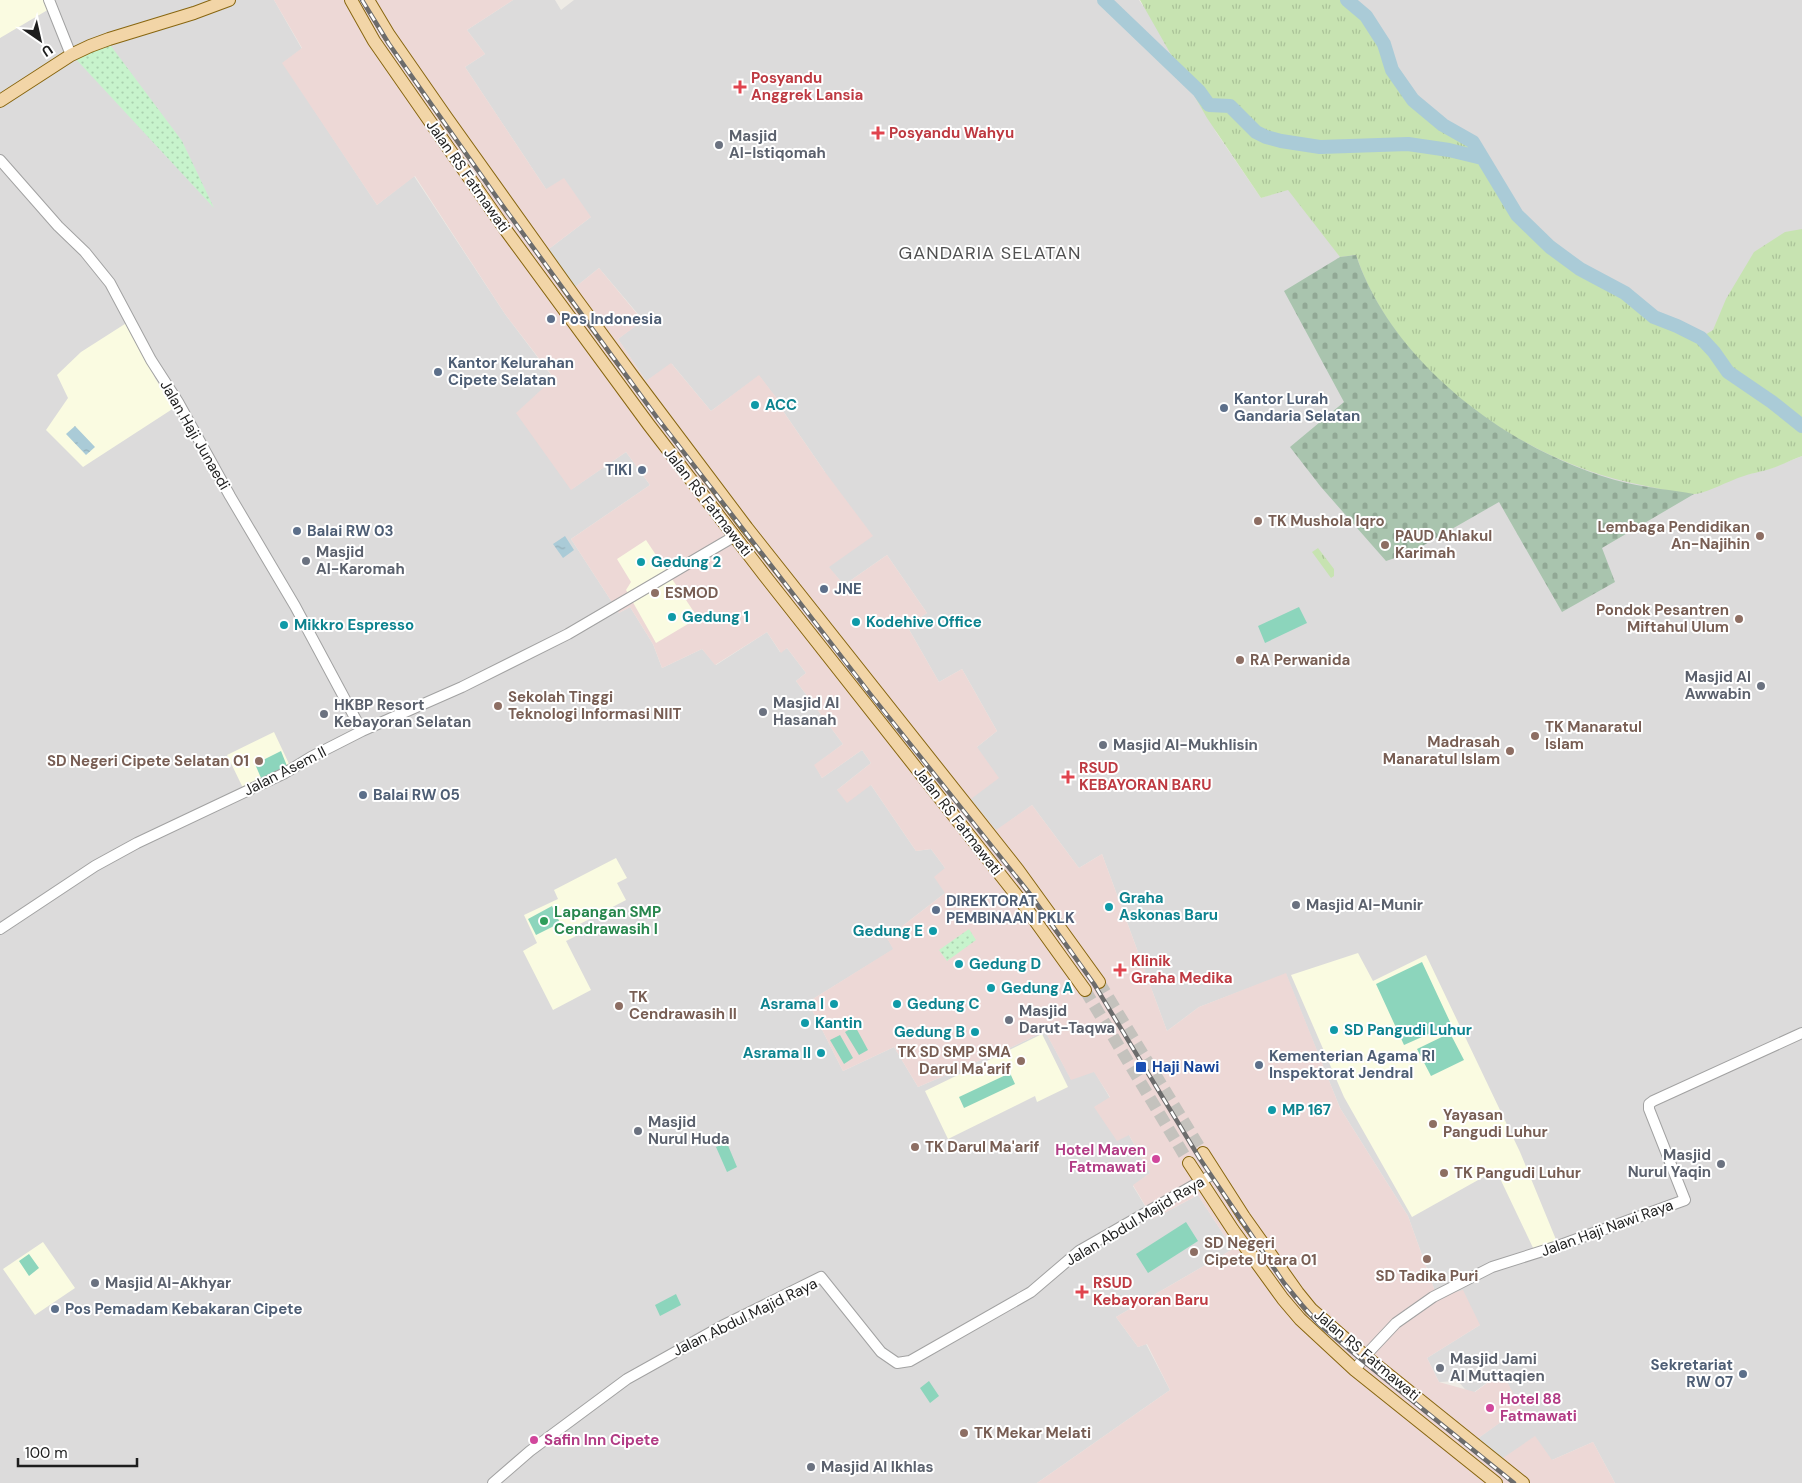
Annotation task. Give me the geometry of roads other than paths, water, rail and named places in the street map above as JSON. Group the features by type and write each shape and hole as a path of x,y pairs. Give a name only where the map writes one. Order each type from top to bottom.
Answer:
{"main road":[{"path":"0,101 71,55 109,39 230,0"},
{"name":"Jalan RS Fatmawati","path":"351,0 374,41 390,64 566,312 649,425 1021,901 1085,990"},
{"name":"Jalan RS Fatmawati","path":"368,0 389,35 579,304 747,528 1023,877 1099,982"},
{"path":"566,312 566,308 579,304"},
{"path":"889,733 901,723"},
{"name":"Jalan RS Fatmawati","path":"1203,1153 1298,1293 1312,1309 1365,1356 1523,1483"},
{"name":"Jalan RS Fatmawati","path":"1189,1163 1283,1299 1300,1320 1355,1370 1496,1483"}],"street":[{"path":"49,0 71,55"},
{"name":"Jalan Haji Junaedi","path":"0,160 58,226 85,252 110,283 151,360 178,402 230,496 295,606 362,731"},
{"name":"Jalan Asem II","path":"0,929 95,866 137,843 285,773 311,757 362,731 470,683 568,634 734,536"},
{"name":"Jalan Haji Nawi Raya","path":"1355,1370 1365,1356 1406,1315 1433,1297 1492,1267 1555,1248 1686,1200 1649,1110 1649,1104 1802,1033"},
{"name":"Jalan Abdul Majid Raya","path":"493,1483 530,1451 627,1379 722,1326 821,1277 880,1352 897,1363 910,1361 1031,1292 1078,1251 1215,1173"}],"water":[{"path":"75,426 95,447 86,455 66,434"},
{"path":"565,536 574,550 563,558 553,544"}],"waterway":[{"path":"1104,0 1199,91 1209,105 1230,106 1256,132 1266,137 1320,147 1408,144 1449,150 1482,158"},
{"path":"1347,0 1366,16 1384,44 1392,70 1413,100 1443,125 1473,142 1517,215 1550,247 1580,269 1625,293 1654,317 1701,338 1728,372 1772,402 1802,426"}],"tunnel":[{"path":"1099,982 1203,1153"},
{"path":"1085,990 1189,1163"}],"railway":[{"path":"362,0 389,44 500,202 658,419 871,695 1030,894 1094,984 1200,1159 1284,1283 1319,1324 1514,1483"}],"place":[{"name":"Posyandu Anggrek Lansia","path":"740,87"},
{"name":"Posyandu Wahyu","path":"878,133"},
{"name":"Masjid Al-Istiqomah","path":"719,145"},
{"name":"Pos Indonesia","path":"551,319"},
{"name":"Kantor Kelurahan Cipete Selatan","path":"438,372"},
{"name":"ACC","path":"755,405"},
{"name":"Kantor Lurah Gandaria Selatan","path":"1224,408"},
{"name":"TIKI","path":"642,470"},
{"name":"TK Mushola Iqro","path":"1258,521"},
{"name":"Balai RW 03","path":"297,531"},
{"name":"Lembaga Pendidikan An-Najihin","path":"1760,536"},
{"name":"PAUD Ahlakul Karimah","path":"1385,545"},
{"name":"Masjid Al-Karomah","path":"306,561"},
{"name":"Gedung 2","path":"641,562"},
{"name":"JNE","path":"824,589"},
{"name":"ESMOD","path":"655,593"},
{"name":"Gedung 1","path":"672,617"},
{"name":"Pondok Pesantren Miftahul Ulum","path":"1739,619"},
{"name":"Kodehive Office","path":"856,622"},
{"name":"Mikkro Espresso","path":"284,625"},
{"name":"RA Perwanida","path":"1240,660"},
{"name":"Masjid Al Awwabin","path":"1761,686"},
{"name":"Sekolah Tinggi Teknologi Informasi NIIT","path":"498,706"},
{"name":"Masjid Al Hasanah","path":"763,712"},
{"name":"HKBP Resort Kebayoran Selatan","path":"324,714"},
{"name":"TK Manaratul Islam","path":"1535,736"},
{"name":"Masjid Al-Mukhlisin","path":"1103,745"},
{"name":"Madrasah Manaratul Islam","path":"1510,751"},
{"name":"SD Negeri Cipete Selatan 01","path":"259,761"},
{"name":"RSUD KEBAYORAN BARU","path":"1068,777"},
{"name":"Balai RW 05","path":"363,795"},
{"name":"Masjid Al-Munir","path":"1296,905"},
{"name":"Graha Askonas Baru","path":"1109,907"},
{"name":"DIREKTORAT PEMBINAAN PKLK","path":"936,910"},
{"name":"Lapangan SMP Cendrawasih I","path":"544,921"},
{"name":"Gedung E","path":"933,931"},
{"name":"Gedung D","path":"959,964"},
{"name":"Klinik Graha Medika","path":"1120,970"},
{"name":"Gedung A","path":"991,988"},
{"name":"Asrama I","path":"834,1004"},
{"name":"Gedung C","path":"897,1004"},
{"name":"TK Cendrawasih II","path":"619,1006"},
{"name":"Masjid Darut-Taqwa","path":"1009,1020"},
{"name":"Kantin","path":"805,1023"},
{"name":"SD Pangudi Luhur","path":"1334,1030"},
{"name":"Gedung B","path":"975,1032"},
{"name":"Asrama II","path":"821,1053"},
{"name":"TK SD SMP SMA Darul Ma'arif","path":"1021,1061"},
{"name":"Kementerian Agama RI Inspektorat Jendral","path":"1259,1065"},
{"name":"Haji Nawi","path":"1141,1067"},
{"name":"MP 167","path":"1272,1110"},
{"name":"Yayasan Pangudi Luhur","path":"1433,1124"},
{"name":"Masjid Nurul Huda","path":"638,1131"},
{"name":"TK Darul Ma'arif","path":"915,1147"},
{"name":"Hotel Maven Fatmawati","path":"1156,1159"},
{"name":"Masjid Nurul Yaqin","path":"1721,1164"},
{"name":"TK Pangudi Luhur","path":"1444,1173"},
{"name":"SD Negeri Cipete Utara 01","path":"1194,1252"},
{"name":"SD Tadika Puri","path":"1427,1259"},
{"name":"Masjid Al-Akhyar","path":"95,1283"},
{"name":"RSUD Kebayoran Baru","path":"1082,1292"},
{"name":"Pos Pemadam Kebakaran Cipete","path":"55,1309"},
{"name":"Masjid Jami Al Muttaqien","path":"1440,1368"},
{"name":"Sekretariat RW 07","path":"1743,1374"},
{"name":"Hotel 88 Fatmawati","path":"1490,1408"},
{"name":"TK Mekar Melati","path":"964,1433"},
{"name":"Safin Inn Cipete","path":"534,1440"},
{"name":"Masjid Al Ikhlas","path":"811,1467"}],"district":[{"name":"GANDARIA SELATAN","path":"990,253"}]}
